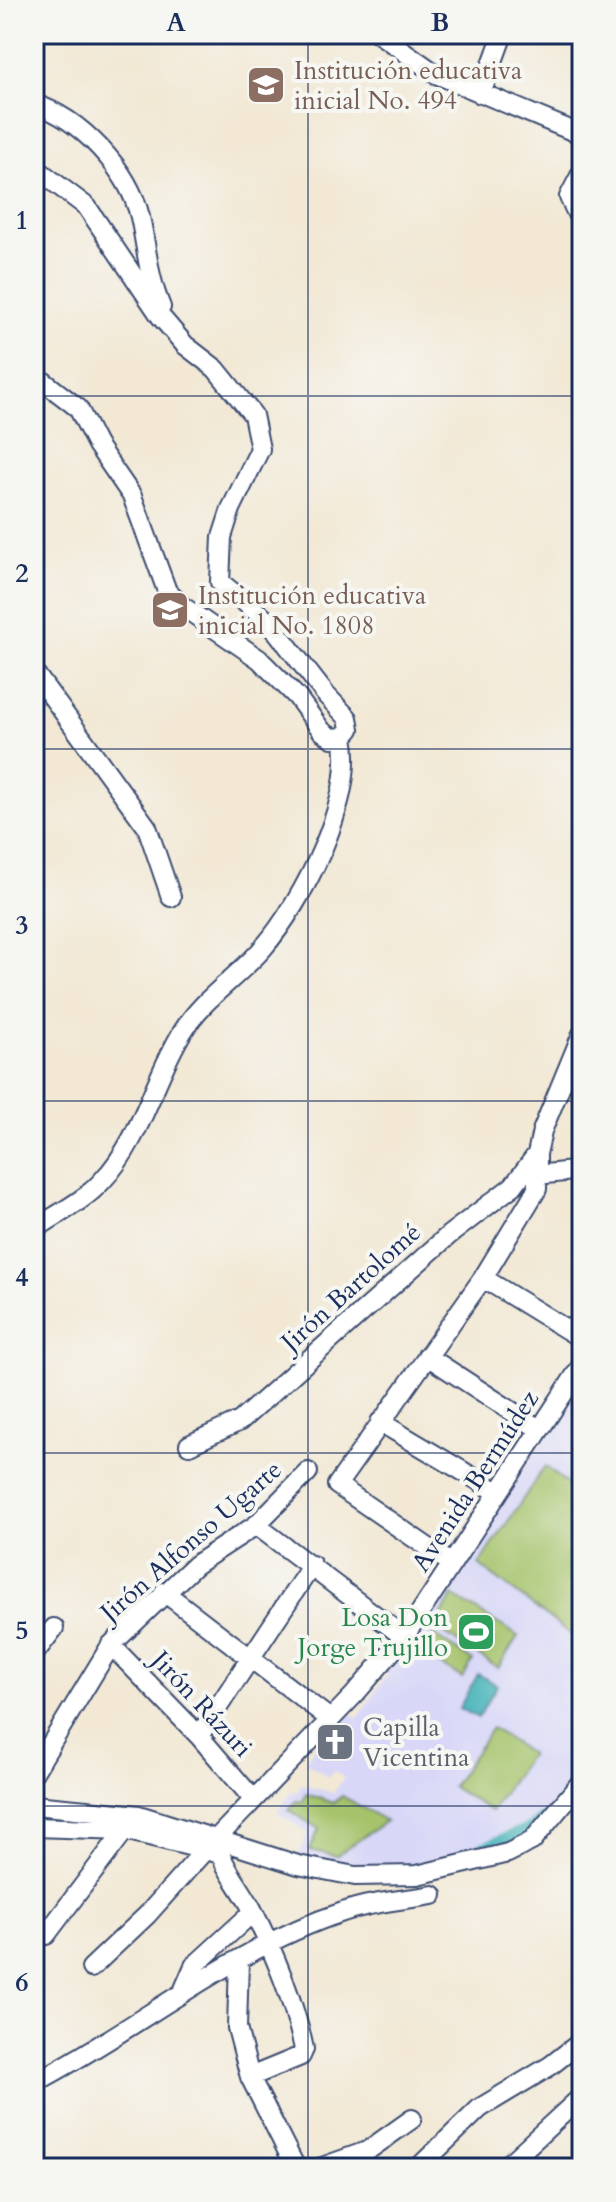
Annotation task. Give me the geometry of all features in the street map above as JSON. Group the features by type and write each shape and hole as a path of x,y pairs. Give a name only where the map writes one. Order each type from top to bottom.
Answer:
{"street":[{"path":"379,34 436,74 582,135"},
{"path":"481,94 503,34"},
{"path":"34,104 59,114 95,144 130,193 140,215 147,265 173,332"},
{"path":"34,167 87,207 173,332 216,369 248,406 260,436 257,460 231,509 222,537 220,582 270,623 326,695 348,718 350,729 343,737 332,738 322,731 297,697 259,659 182,606 167,591 132,496 97,445 78,408 34,374"},
{"path":"582,172 572,189 570,204 582,224"},
{"path":"34,672 147,827 171,897"},
{"path":"38,1227 101,1183 119,1160 184,1029 262,949 304,890 315,868 344,778 346,754 343,737"},
{"name":"Jirón Bartolomé","path":"537,1175 542,1131 582,1034"},
{"name":"Jirón Bartolomé","path":"189,1445 240,1421 449,1235 513,1186 537,1154"},
{"path":"452,1564 337,1485 483,1278 537,1189 537,1175 582,1170"},
{"path":"483,1278 582,1339"},
{"path":"427,1356 539,1429"},
{"name":"Avenida Bermúdez","path":"91,1968 213,1847 253,1799 404,1637 496,1491 582,1365"},
{"path":"380,1422 496,1491"},
{"name":"Jirón Alfonso Ugarte","path":"34,1772 111,1645 195,1565 256,1525 308,1472"},
{"path":"256,1525 404,1637"},
{"path":"199,1736 254,1658 312,1565"},
{"path":"164,1592 330,1719"},
{"path":"34,1654 54,1628"},
{"name":"Jirón Rázuri","path":"111,1645 199,1736 253,1799"},
{"path":"34,1827 125,1830 355,1876 417,1875 508,1853 532,1841 582,1781"},
{"path":"34,1805 139,1815 213,1847 253,1912 286,1990 304,2052 250,2077"},
{"path":"46,1935 139,1815"},
{"path":"34,2083 123,2033 184,1989 267,1946 347,1910 433,1895"},
{"path":"184,1989 194,1966 253,1912"},
{"path":"239,1961 237,2028 250,2077 296,2168"},
{"path":"418,2168 480,2108 550,2066 582,2041"},
{"path":"504,2168 582,2096"},
{"path":"319,2168 367,2151 412,2119"}],"shaded area":[{"path":"582,1381 582,1773 541,1817 458,1858 399,1870 351,1870 298,1857 308,1833 277,1812 293,1791 298,1792 301,1784 333,1793 344,1778 334,1771 329,1777 305,1762 341,1709 358,1718"}],"green space":[{"path":"545,1466 582,1496 582,1643 479,1565"},
{"name":"Losa Don Jorge Trujillo","path":"453,1596 518,1636 498,1668 434,1627"},
{"path":"434,1635 473,1661 462,1678 422,1653"},
{"path":"492,1728 530,1754 491,1811 452,1787"},
{"path":"306,1794 334,1803 342,1796 386,1821 336,1856 310,1850 319,1829 289,1810 296,1801 303,1802"}],"water":[{"path":"478,1674 497,1685 478,1718 459,1708"}],"waterway":[{"path":"474,1852 533,1827 543,1819"}],"place":[{"name":"Institución educativa inicial No. 494","path":"266,85"},
{"name":"Institución educativa inicial No. 1808","path":"170,610"},
{"name":"Losa Don Jorge Trujillo","path":"476,1632"},
{"name":"Capilla Vicentina","path":"335,1742"}]}
